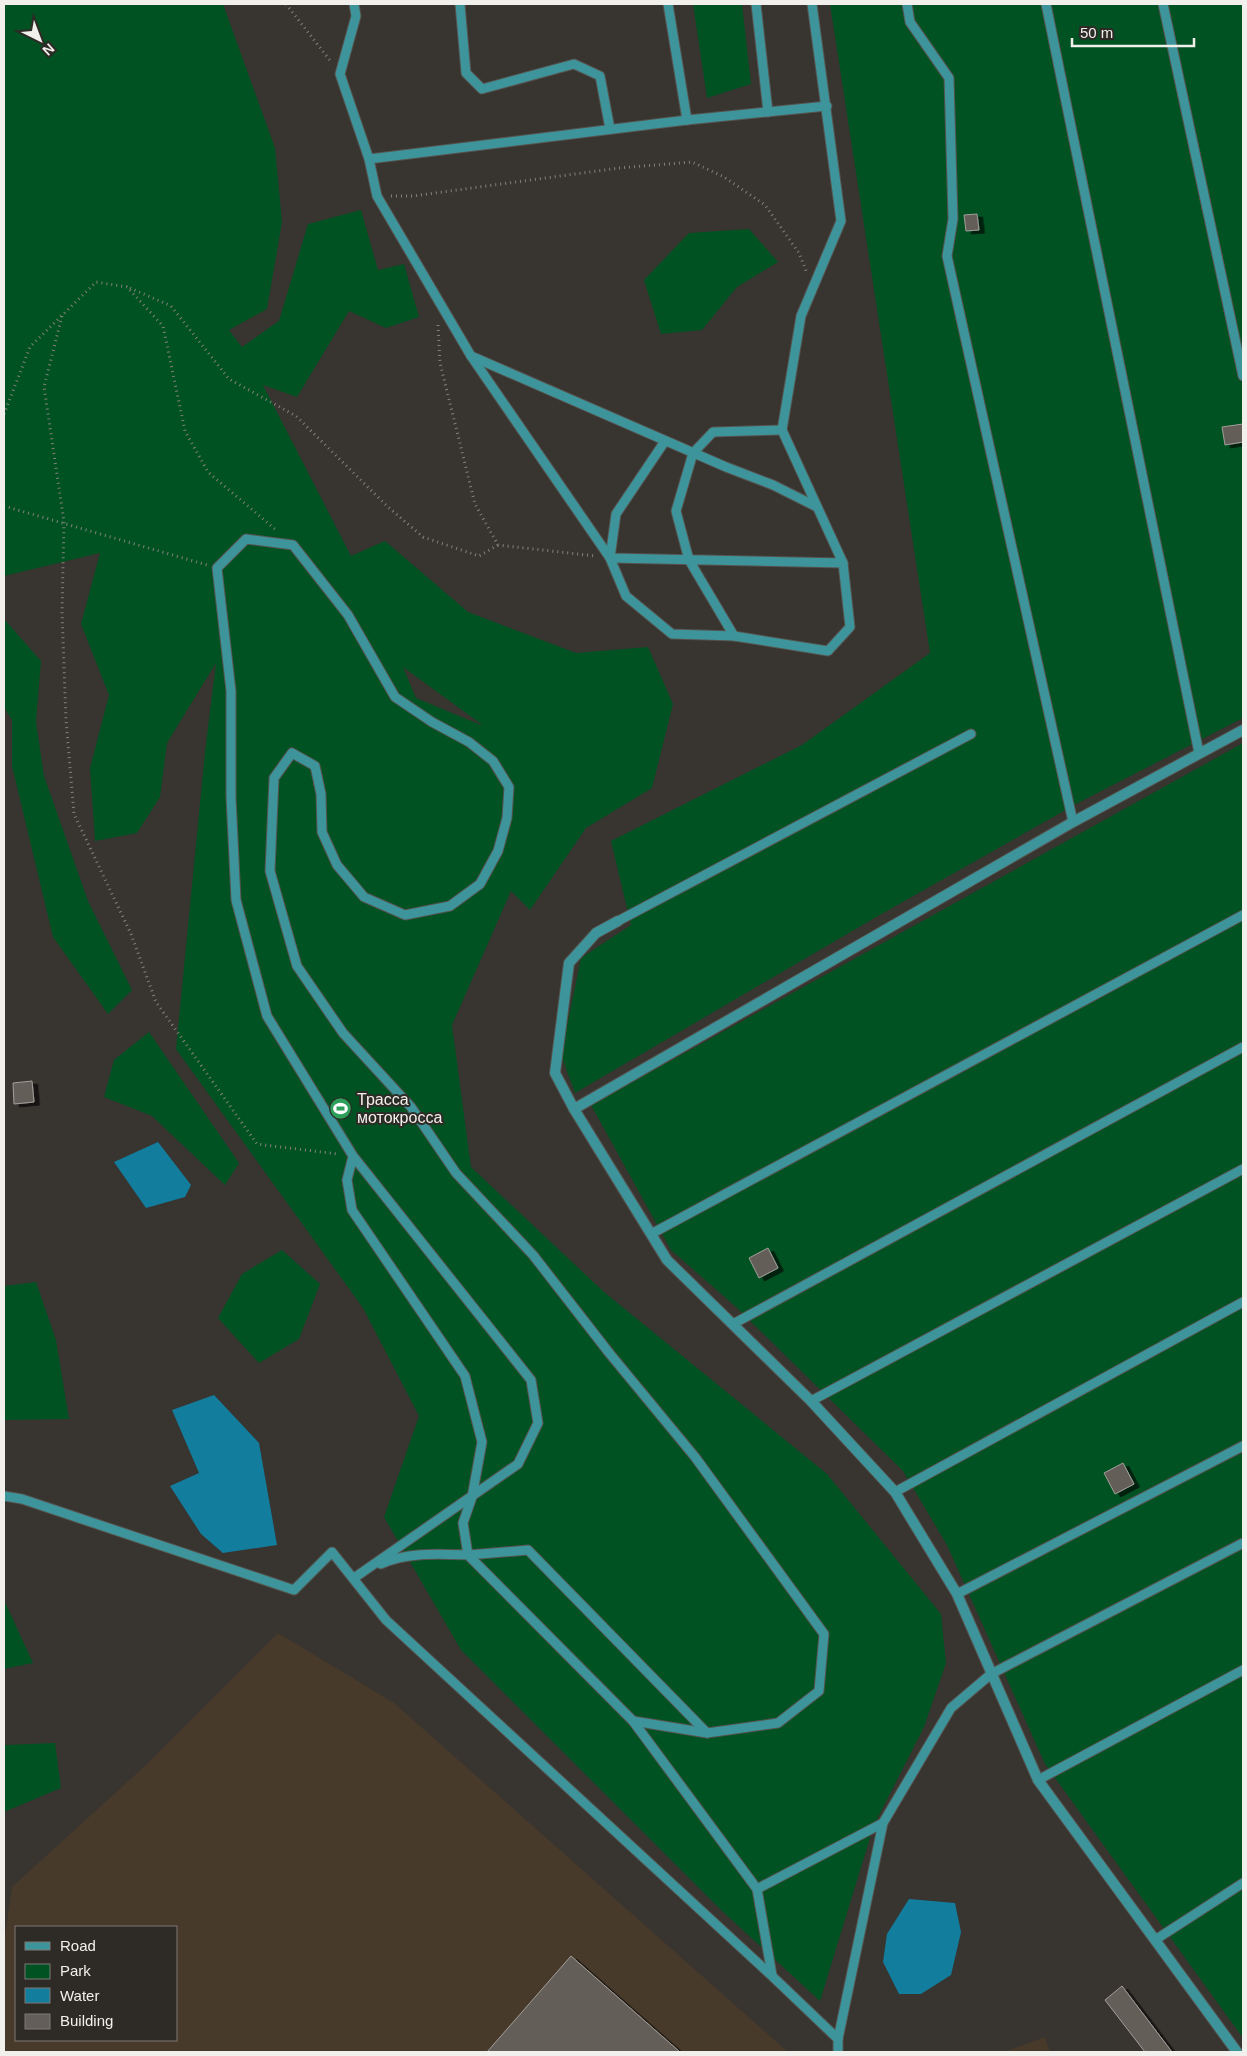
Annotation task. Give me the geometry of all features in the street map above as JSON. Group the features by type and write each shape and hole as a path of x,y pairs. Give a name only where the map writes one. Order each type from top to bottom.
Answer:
{"street":[{"path":"574,1109 1073,822 1243,730"},
{"path":"618,921 596,933 569,962 555,1073 574,1109 668,1260 811,1401 895,1492 957,1594 1038,1780 1237,2052"}],"lane":[{"path":"354,4 356,16 340,74 369,159 378,196 471,356 610,558 626,596 672,634 734,636 828,651 850,627 843,563 782,430 801,316 841,221 812,4"},
{"path":"460,4 466,73 482,89 574,64 600,76 610,129"},
{"path":"668,4 687,120"},
{"path":"756,4 768,112"},
{"path":"907,4 910,22 949,78 953,219 946,256 1073,822"},
{"path":"1046,4 1199,754"},
{"path":"1163,4 1243,376"},
{"path":"369,159 687,120 827,106"},
{"path":"471,356 817,506"},
{"path":"734,636 689,560 676,511 693,453 713,432 782,430"},
{"path":"610,558 616,514 666,441"},
{"path":"354,1578 518,1464 538,1422 531,1380 353,1156 267,1016 236,900 231,796 231,691 217,568 246,539 293,545 348,615 395,697 432,722 469,742 493,761 509,787 507,818 498,851 480,884 450,906 405,915 364,897 337,865 322,832 320,794 315,766 292,753 274,778 270,871 297,966 343,1033 412,1106 456,1174 533,1255 610,1354 695,1457 824,1634 819,1691 778,1724 708,1733 633,1722"},
{"path":"610,558 843,563"},
{"path":"618,921 971,734"},
{"path":"651,1234 1243,915"},
{"path":"733,1324 1243,1047"},
{"path":"353,1156 347,1180 352,1210 465,1376 482,1442 472,1497 463,1523 468,1555 633,1722 757,1889 772,1976"},
{"path":"811,1401 1243,1168"},
{"path":"895,1492 1243,1302"},
{"path":"957,1594 1243,1446"},
{"path":"4,1496 22,1499 294,1590 332,1552 386,1620 838,2039"},
{"path":"838,2052 838,2039 883,1823 951,1708 991,1674 1243,1542"},
{"path":"354,1578 395,1558 436,1554 468,1555 528,1550 708,1733"},
{"path":"1038,1780 1243,1670"},
{"path":"757,1889 883,1823"},
{"path":"1155,1940 1243,1883"}],"path":[{"path":"286,4 340,74"},
{"path":"378,196 413,196 619,168 692,162 724,176 765,205 799,253 812,288"},
{"path":"4,414 30,347 96,282 127,286 171,306 229,378 296,416 387,506 423,537 480,556 498,545 610,558"},
{"path":"127,286 163,326 185,431 208,472 293,545"},
{"path":"436,296 440,364 475,504 498,545"},
{"path":"62,316 44,387 64,522 62,612 64,671 74,814 132,934 156,1002 258,1144 353,1156"},
{"path":"4,506 217,568"}],"shaded area":[{"path":"278,1633 394,1703 788,2052 4,2052 4,1942 12,1887 147,1764"},
{"path":"1045,2037 1050,2052 1004,2052"}],"green space":[{"name":"Трасса мотокросса","path":"4,4 223,4 275,148 282,222 267,309 229,330 242,347 279,321 308,224 361,210 378,270 404,264 419,317 386,328 349,311 297,397 263,385 351,556 385,541 468,612 576,653 648,647 673,704 652,788 586,828 530,910 511,891 452,1025 471,1167 604,1292 827,1474 941,1614 946,1663 924,1727 874,1825 820,2001 722,1911 461,1650 384,1517 419,1416 363,1308 176,1049 205,752 216,663 167,743 160,797 137,833 95,841 90,768 109,695 81,624 100,553 4,576","holes":["403,667 481,724 416,698"]},
{"path":"693,4 742,4 751,84 707,98"},
{"path":"830,4 1243,4 1243,718 1078,803 878,916 575,1093 561,1055 581,958 631,925 611,841 802,745 930,653"},
{"path":"749,229 778,262 737,287 702,330 661,334 644,280 689,233"},
{"path":"4,619 41,661 36,722 44,776 88,901 132,990 108,1014 53,937 12,766 12,720 4,707"},
{"path":"1243,743 1243,2038 1045,1764 947,1545 903,1471 735,1306 671,1250 591,1105"},
{"path":"149,1032 239,1163 225,1185 152,1116 104,1097 114,1060"},
{"path":"282,1250 320,1284 299,1339 259,1363 218,1318 242,1274"},
{"path":"36,1282 56,1340 69,1419 4,1420 4,1286"},
{"path":"4,1600 33,1663 4,1669"},
{"path":"55,1743 61,1788 4,1812 4,1745"}],"water":[{"path":"158,1142 191,1185 185,1197 146,1208 114,1162"},
{"path":"214,1395 259,1443 277,1545 223,1553 201,1534 170,1486 199,1473 172,1410"},
{"path":"909,1899 955,1903 961,1932 951,1975 921,1994 899,1994 883,1962 887,1934"}],"building":[{"path":"977,214 979,230 966,231 964,215"},
{"path":"1243,424 1243,442 1225,445 1222,427"},
{"path":"32,1081 34,1102 14,1104 13,1083"},
{"path":"768,1248 778,1268 759,1278 749,1258"},
{"path":"1123,1463 1134,1484 1115,1494 1104,1473"},
{"path":"571,1956 680,2052 487,2052"},
{"path":"1122,1986 1172,2052 1145,2052 1105,2000"}],"place":[{"name":"Трасса мотокросса","path":"341,1108"}]}
